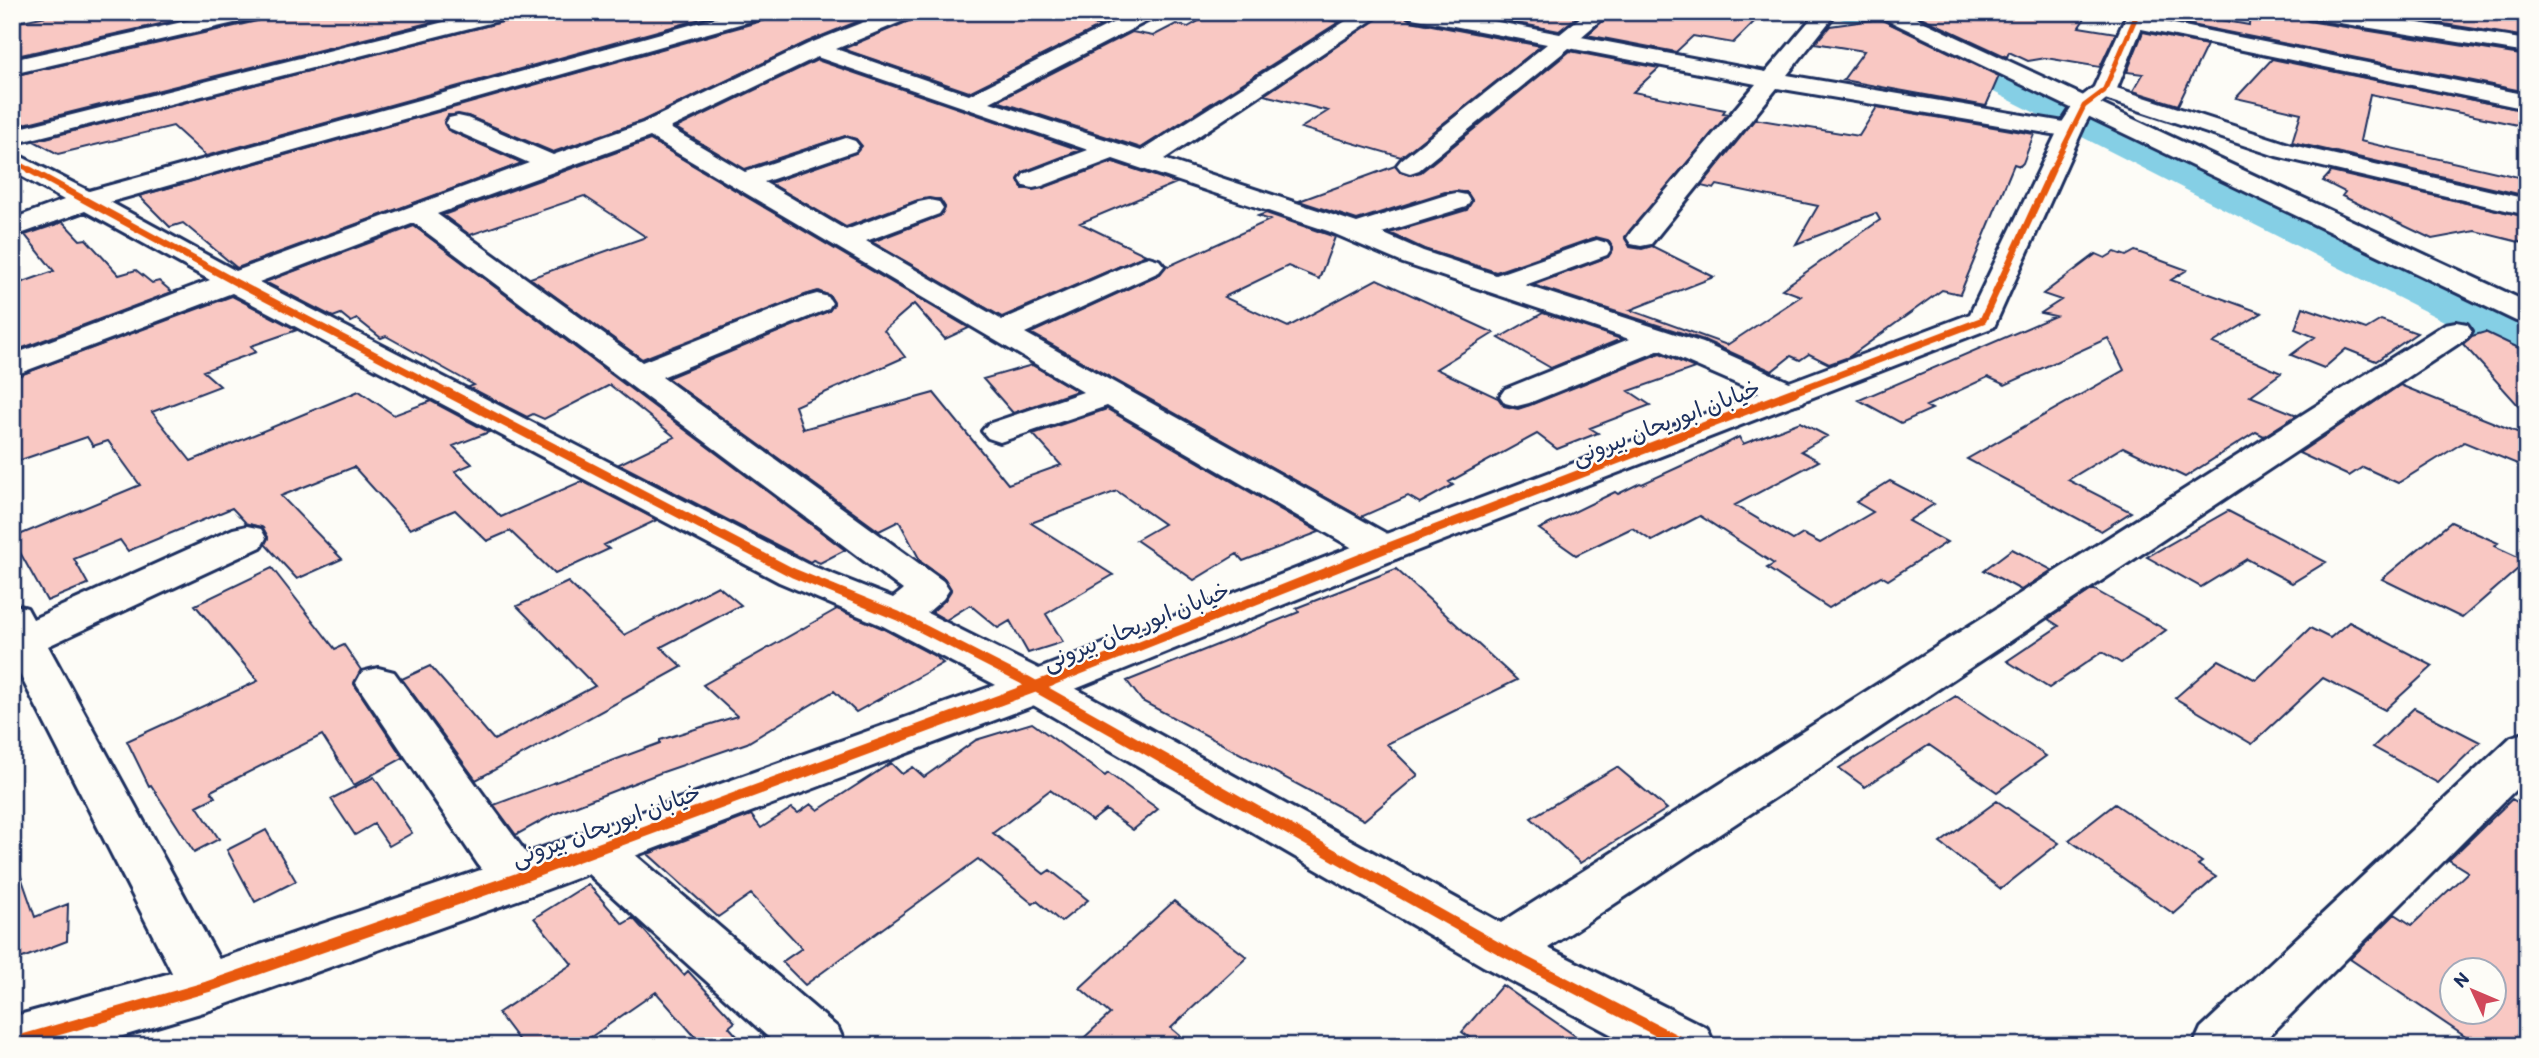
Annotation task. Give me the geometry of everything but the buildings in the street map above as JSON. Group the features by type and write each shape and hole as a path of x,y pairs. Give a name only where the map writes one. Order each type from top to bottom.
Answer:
{"street":[{"path":"12,67 256,12"},
{"path":"12,137 510,12"},
{"path":"12,229 88,201 761,12"},
{"path":"12,366 417,212 652,128 816,49 908,12"},
{"path":"970,103 1150,12"},
{"path":"1147,159 1374,12"},
{"path":"1412,12 1773,80 2082,112 2285,151 2527,207"},
{"path":"1410,165 1600,12"},
{"path":"1886,12 2082,112 2527,314"},
{"path":"2308,12 2527,47"},
{"path":"1641,238 1823,17"},
{"path":"2136,17 2527,102"},
{"name":"خیابان ابوریحان بیرونی","path":"12,1043 70,1037 516,878 1037,687 1384,548 1983,320 2082,112 2136,17"},
{"path":"816,49 970,103 1147,159 1357,232 1413,257 1692,350 1791,395"},
{"path":"458,123 550,163"},
{"path":"652,128 1002,332 1384,548"},
{"path":"743,181 846,146"},
{"path":"1033,180 1115,149"},
{"path":"12,160 234,282 793,573 898,616 1037,687 1502,950 1687,1046"},
{"path":"1357,232 1456,201"},
{"path":"844,240 929,208"},
{"path":"417,212 929,590 898,616"},
{"path":"1496,285 1597,249"},
{"path":"1002,332 1149,266"},
{"path":"638,375 817,303"},
{"path":"1502,950 2456,331"},
{"path":"1517,396 1658,339"},
{"path":"1000,431 1111,394"},
{"path":"207,987 17,629 247,538"},
{"path":"379,683 516,878"},
{"path":"2221,1046 2527,749"},
{"path":"594,849 818,1046"}],"waterway":[{"path":"1852,12 1919,41 2527,343"}],"cycle path":[{"path":"12,1043 207,987 516,879 1037,687 1384,549 1983,320 2073,124 2084,106 2104,91 2138,12"},
{"path":"12,160 235,282 793,573 898,616 1037,687 1502,950 1687,1046"}]}
